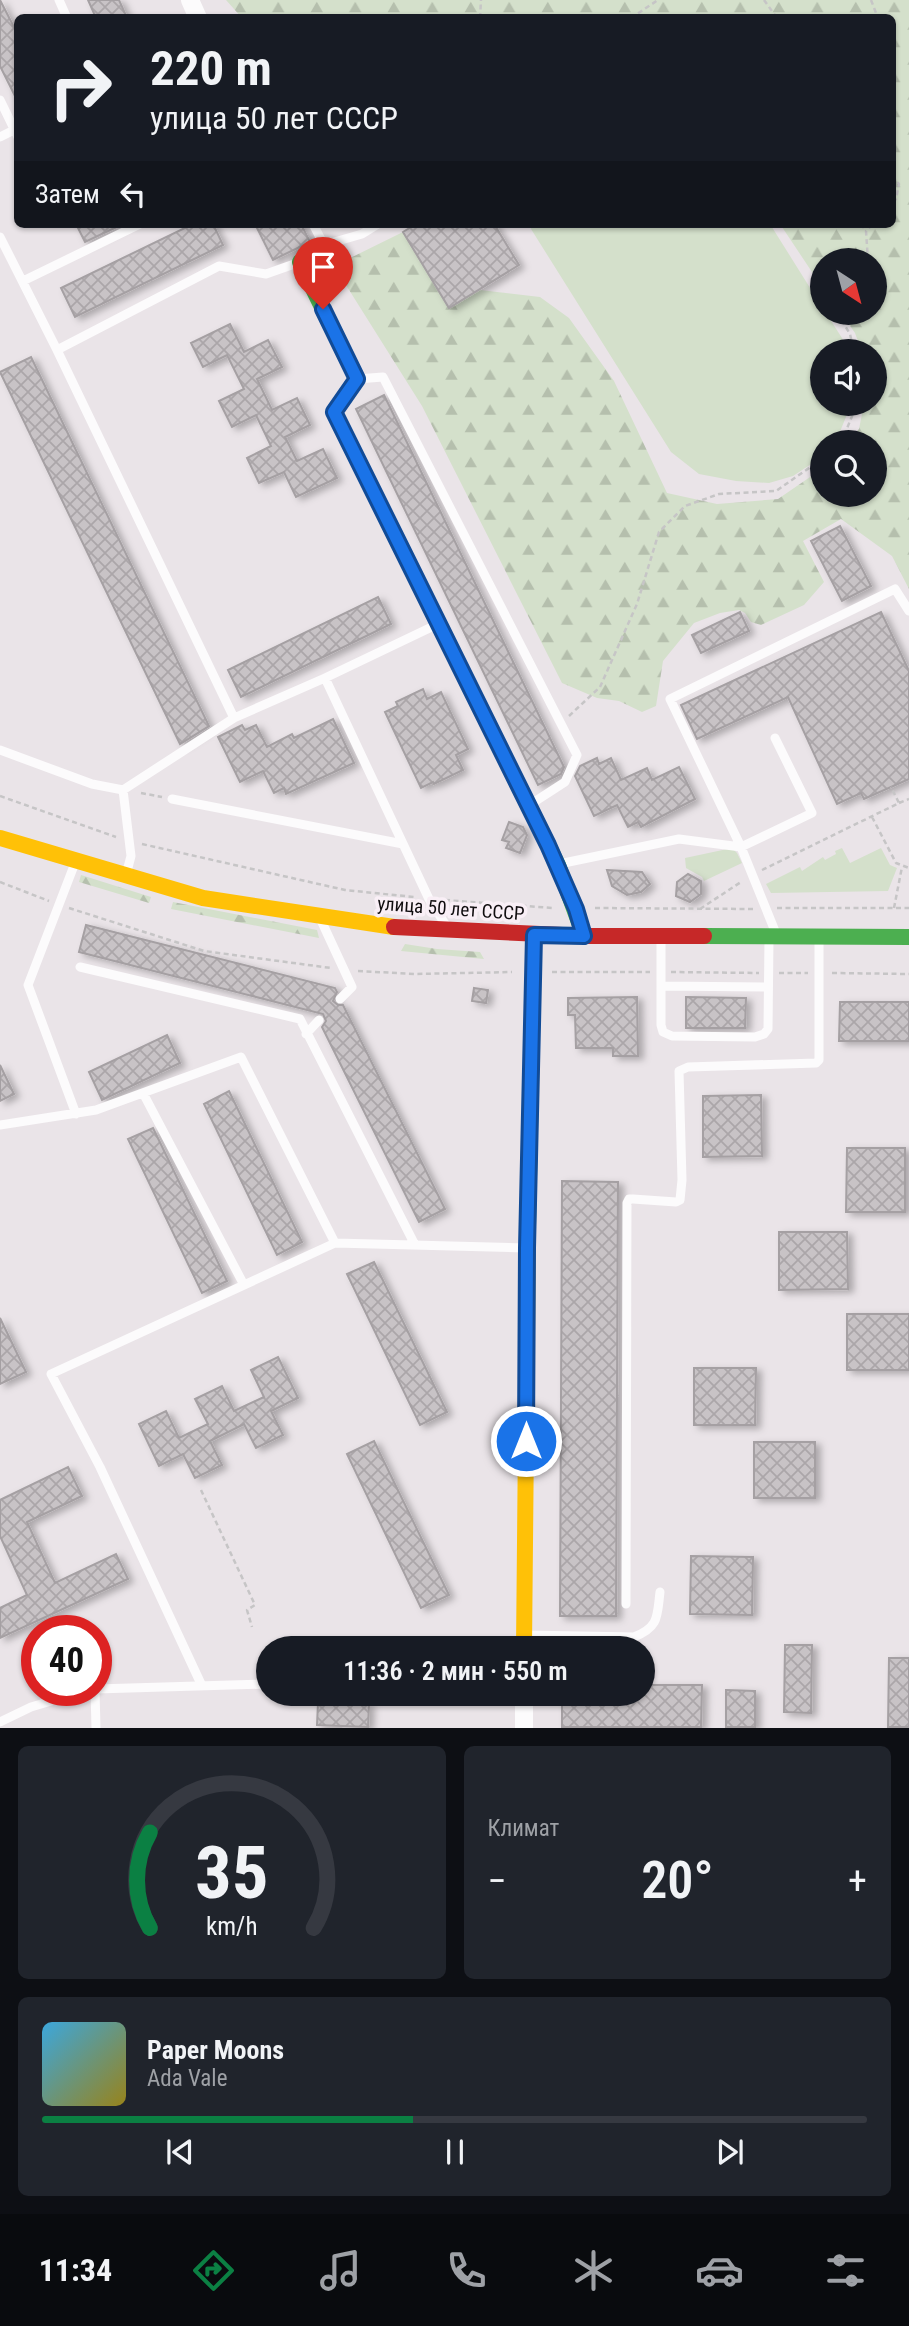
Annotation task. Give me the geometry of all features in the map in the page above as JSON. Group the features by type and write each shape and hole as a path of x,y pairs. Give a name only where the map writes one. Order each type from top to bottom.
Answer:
{"street":[{"path":"300,262 357,379 334,412 558,865 584,936"},
{"name":"улица 50 лет СССР","path":"0,838 204,898 409,929 584,936 909,937"},
{"path":"524,1636 527,1248 534,935"},
{"path":"524,1706 524,1727"}],"lane":[{"path":"0,100 14,130"},
{"path":"23,281 132,228"},
{"path":"315,228 324,245"},
{"path":"57,350 219,266 266,274 300,262 324,245 362,234 372,228"},
{"path":"0,237 234,718"},
{"path":"357,379 383,377 577,755 565,782 529,805"},
{"path":"661,936 663,1032 672,1036 755,1037 764,1034 768,1029 768,973 773,936 741,847 670,699 895,589 909,611"},
{"path":"0,750 92,784 123,790 234,718 439,624"},
{"path":"325,678 429,899 450,932"},
{"path":"558,865 679,839 741,847 812,813 775,738"},
{"path":"123,790 131,856 125,875"},
{"path":"172,799 403,844"},
{"path":"76,861 28,985 76,1114"},
{"path":"318,915 352,987 340,999"},
{"path":"626,1604 627,1203 629,1199 676,1202 681,1197 679,1071 688,1067 816,1063 819,1060 819,936"},
{"path":"80,967 300,1019 415,1245"},
{"path":"661,986 768,987"},
{"path":"306,1034 319,1020"},
{"path":"0,1125 96,1110 241,1057 335,1243"},
{"path":"143,1093 244,1285"},
{"path":"202,1686 100,1467 51,1374 335,1243 527,1248"},
{"path":"636,1636 648,1631 657,1620 660,1592"},
{"path":"112,1689 256,1684"},
{"path":"0,1722 34,1706"},
{"path":"96,1706 96,1727"}],"path":[{"path":"637,14 658,0"},
{"path":"896,181 899,184 896,199"},
{"path":"864,228 867,248"},
{"path":"866,232 870,228"},
{"path":"561,723 600,687 637,604 659,532 685,506 719,494 776,491 810,468"},
{"path":"891,787 899,803"},
{"path":"123,790 172,799"},
{"path":"0,796 129,841 345,890 477,904"},
{"path":"909,799 752,875 700,909 909,908"},
{"path":"872,817 895,863 909,868"},
{"path":"894,908 902,867"},
{"path":"0,882 59,905 204,951 344,970 416,974 516,972"},
{"path":"552,972 909,974"},
{"path":"201,1490 255,1605 247,1610 251,1627"}],"green space":[{"path":"226,0 909,0 909,589 892,556 841,519 803,541 824,582 804,605 761,625 751,622 745,613 739,610 720,613 694,623 663,661 656,706 642,712 619,701 597,698 562,683 422,406 334,266 403,232 449,308 480,290 540,297 569,318 614,381 667,493 717,504 778,499 810,477 810,507 887,507 887,430 858,430 862,416 887,416 887,339 857,339 850,326 887,326 887,248 810,248 810,269 783,228 896,228 896,14 238,14"},
{"path":"531,228 773,228 810,288 810,326 834,326 843,339 810,339 810,416 846,416 841,430 810,430 810,465 793,476 769,483 736,481 699,474 671,452"},
{"path":"732,848 742,863 704,881 686,868 685,858"},
{"path":"842,848 850,863 881,848 890,865 897,868 888,891 771,893 766,884 800,867 802,871 823,857 825,860 836,854 835,851"},
{"path":"81,875 151,897 149,903 79,882"},
{"path":"173,902 317,930 319,938 171,909"},
{"path":"405,944 480,952 484,959 401,951"}],"building":[{"path":"0,0 14,27 14,94 0,66"},
{"path":"88,0 119,0 125,14 94,14"},
{"path":"78,228 115,228 85,242"},
{"path":"185,228 215,228 223,245 75,317 61,288"},
{"path":"257,228 303,228 310,242 273,260"},
{"path":"410,228 496,228 519,265 449,308 403,232"},
{"path":"230,324 244,352 268,340 282,367 257,379 272,410 297,398 310,425 285,437 297,461 323,449 337,478 296,497 284,472 259,483 247,458 271,446 256,415 232,427 219,401 244,389 227,355 203,367 191,343"},
{"path":"31,357 209,726 180,744 0,372"},
{"path":"384,395 564,767 561,774 538,785 356,409"},
{"path":"840,526 871,586 842,601 811,541"},
{"path":"378,597 391,624 241,697 228,670"},
{"path":"740,612 749,631 701,653 692,635"},
{"path":"881,612 909,671 909,779 864,799 861,793 837,804 788,697 697,739 681,705"},
{"path":"423,689 427,699 441,692 468,749 456,755 463,770 421,788 385,712 398,706 396,702"},
{"path":"333,719 354,763 286,794 284,788 274,793 263,771 240,782 218,737 242,725 245,730 256,725 267,747 292,734 294,738"},
{"path":"597,758 599,764 611,758 621,780 647,768 652,780 679,767 695,799 641,827 638,822 628,827 617,805 594,816 575,776 580,766"},
{"path":"509,822 523,827 527,835 520,853 506,848 509,842 502,840"},
{"path":"607,870 642,872 650,884 641,892 627,895 612,886"},
{"path":"688,874 701,881 701,894 690,902 676,896 677,882"},
{"path":"86,925 335,988 337,992 333,1001 343,1005 445,1209 419,1222 322,1027 326,1021 323,1014 79,952"},
{"path":"474,988 488,990 486,1003 472,1001"},
{"path":"637,997 638,1056 613,1056 613,1048 576,1048 575,1015 568,1015 568,998"},
{"path":"686,997 746,998 745,1028 686,1028"},
{"path":"840,1002 909,1002 909,1041 839,1041"},
{"path":"167,1035 180,1063 102,1100 89,1072"},
{"path":"0,1065 14,1094 0,1101"},
{"path":"229,1091 302,1242 277,1255 204,1104"},
{"path":"761,1095 762,1156 703,1157 703,1096"},
{"path":"153,1128 227,1281 202,1293 128,1139"},
{"path":"847,1148 905,1148 905,1212 846,1212"},
{"path":"562,1181 618,1182 616,1616 560,1616"},
{"path":"779,1232 847,1232 848,1289 779,1290"},
{"path":"374,1262 447,1412 420,1425 347,1274"},
{"path":"847,1314 909,1314 909,1370 847,1370"},
{"path":"0,1318 26,1372 0,1384"},
{"path":"278,1357 298,1398 271,1411 283,1435 256,1448 244,1424 210,1441 222,1465 195,1478 183,1454 159,1466 139,1424 166,1411 179,1438 208,1424 195,1399 222,1386 234,1411 264,1397 251,1370"},
{"path":"694,1368 756,1368 755,1425 694,1425"},
{"path":"374,1441 449,1595 421,1608 347,1454"},
{"path":"754,1442 815,1442 815,1498 754,1498"},
{"path":"68,1467 82,1496 27,1522 55,1583 116,1554 128,1579 50,1615 21,1615 21,1628 0,1638 0,1608 27,1595 0,1536 0,1500"},
{"path":"691,1556 753,1557 752,1615 690,1614"},
{"path":"785,1645 812,1645 811,1713 784,1712"},
{"path":"889,1658 909,1658 909,1727 888,1727"},
{"path":"655,1685 702,1685 701,1727 562,1727 562,1706 655,1706"},
{"path":"726,1690 755,1691 755,1727 726,1727"},
{"path":"318,1706 369,1706 368,1727 317,1725"}],"traffic: fast":[{"path":"300,262 357,379 334,412 558,865 584,936"},
{"path":"528,1225 534,935"},
{"path":"704,936 909,937"}],"traffic: slow":[{"path":"0,838 203,898 394,927"},
{"path":"524,1636 528,1225"}],"traffic: jam":[{"path":"394,927 584,936 704,936"}],"route":[{"path":"323,309 357,379 334,412 558,865 584,936 534,935 526,1441"}]}
